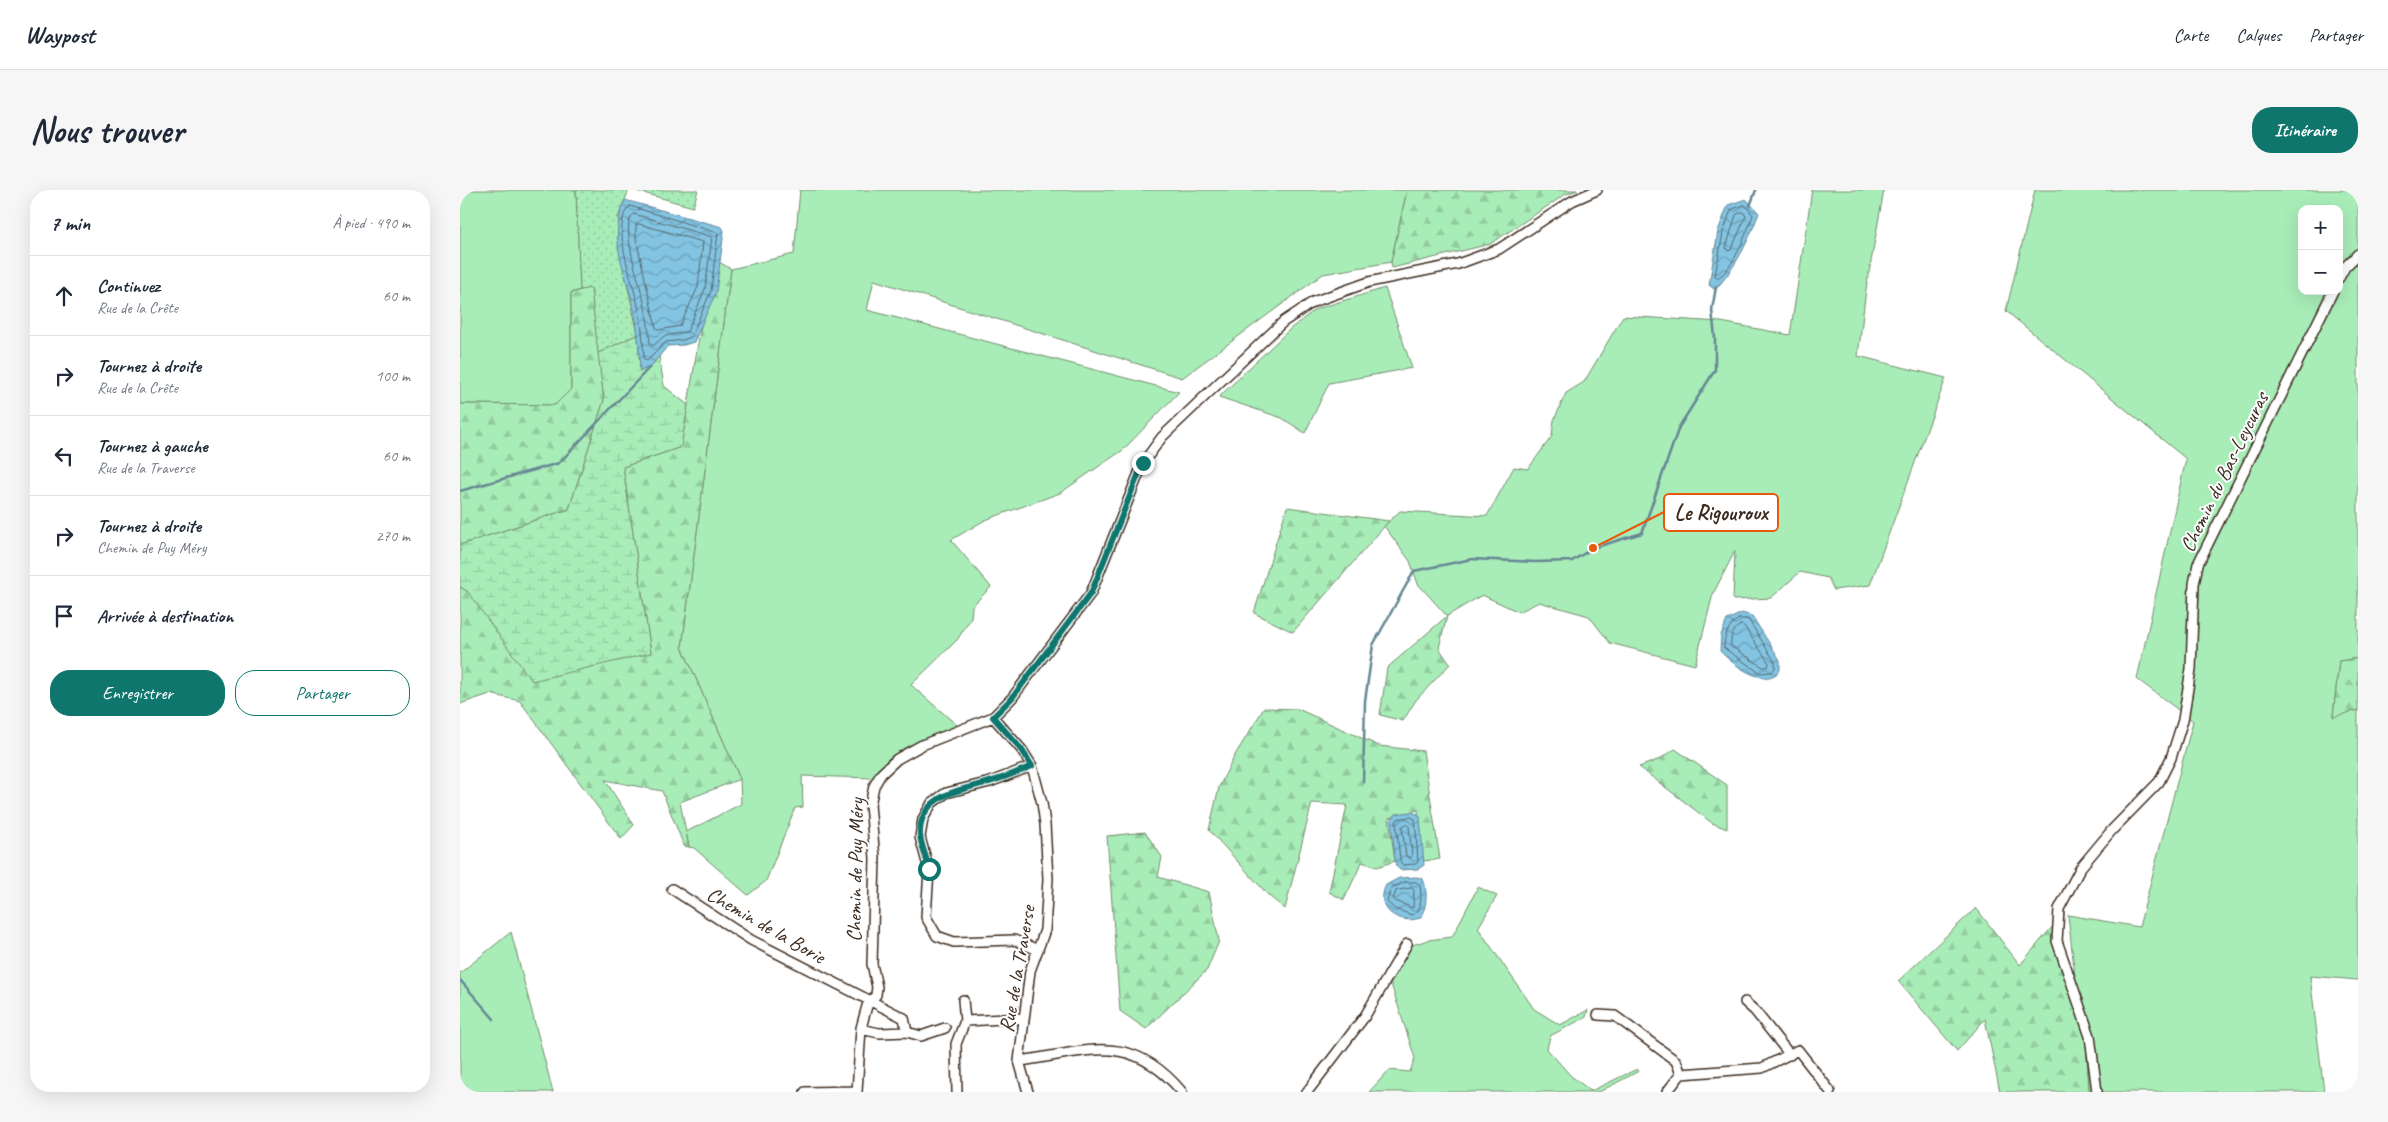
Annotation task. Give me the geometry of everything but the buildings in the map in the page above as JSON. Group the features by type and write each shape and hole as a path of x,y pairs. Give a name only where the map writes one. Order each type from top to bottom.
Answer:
{"street":[{"name":"Chemin de Puy Méry","path":"857,1091 861,1029 868,1006 877,987 872,964 875,858 870,805 874,786 881,774 896,759 922,744 993,717 1012,698 1091,593 1134,480 1143,463 1162,437 1283,322 1313,302 1369,282 1458,264 1499,249 1572,201 1597,190"},
{"path":"2343,271 2358,254"},
{"name":"Chemin du Bas-Leycuras","path":"2097,1092 2090,1036 2057,941 2060,909 2065,894 2081,868 2112,830 2159,782 2166,769 2183,720 2191,669 2194,584 2198,564 2331,295"},
{"name":"Rue de la Traverse","path":"993,717 1022,750 1032,766 1042,803 1048,879 1046,930 1030,971 1019,1061 1028,1092"},
{"path":"1032,766 990,782 946,793 932,803 923,819 920,837 929,870 926,917 937,936 954,942 1014,940 1038,950"},
{"name":"Chemin de la Borie","path":"672,889 751,940 904,1018 907,1032"},
{"path":"1307,1092 1364,1016 1407,944"},
{"path":"957,1092 956,1044 965,1022 963,1000"},
{"path":"1745,1002 1756,1011 1790,1054"},
{"path":"1598,1015 1614,1016 1676,1061 1681,1074"},
{"path":"965,1022 1024,1018"},
{"path":"861,1029 879,1033 907,1032 921,1036 945,1028"},
{"path":"1019,1061 1106,1048 1136,1054 1171,1079 1182,1092"},
{"path":"1667,1092 1681,1074 1762,1068 1798,1050 1830,1090"},
{"path":"805,1092 857,1091"}],"green space":[{"path":"460,190 576,190 580,290 571,293 571,389 555,405 460,404"},
{"path":"576,190 629,190 618,217 624,270 638,334 598,353 591,288 580,290"},
{"path":"633,190 698,190 693,207"},
{"path":"800,190 1407,190 1391,262 1323,274 1182,378 874,280 867,310 1179,392 1123,450 1060,493 985,520 951,540 991,587 972,606 971,618 957,640 911,685 958,726 906,747 888,759 873,778 802,776 803,807 795,808 766,881 748,895 694,848 689,847 686,832 741,804 740,779 682,647 731,269 794,254"},
{"path":"1407,190 1578,190 1566,194 1490,244 1392,268 1391,262"},
{"path":"1812,190 1884,190 1866,289 1858,356 1946,378 1870,585 1834,590 1828,578 1800,572 1771,598 1733,600 1735,551 1713,594 1695,665 1610,643 1589,616 1539,602 1519,612 1482,595 1447,616 1418,584 1410,561 1384,526 1400,511 1487,516 1514,467 1528,469 1552,436 1554,420 1566,393 1584,382 1623,316 1721,322 1790,335"},
{"path":"2035,190 2358,190 2358,658 2339,661 2333,716 2358,710 2358,980 2310,976 2324,1092 2088,1092 2068,915 2139,927 2193,721 2137,679 2186,459 2006,311"},
{"path":"712,258 731,269 682,647 740,779 680,802 689,847 684,846 662,791 605,780 634,825 621,839 520,701 490,694 460,704 460,587 651,653 623,467 681,447"},
{"path":"591,287 604,400 569,509 460,545 460,404 555,405 571,389 571,293"},
{"path":"1385,288 1412,368 1329,383 1305,433 1282,418 1219,397 1290,329 1316,309"},
{"path":"638,334 640,371 650,367 659,356 664,386 688,405 681,447 623,467 651,653 532,681 467,591 460,587 460,545 569,509 604,400 598,353"},
{"path":"1287,507 1389,521 1293,632 1254,613"},
{"path":"1447,616 1439,648 1450,664 1416,700 1403,721 1380,715 1387,668"},
{"path":"2358,658 2358,710 2333,717 2339,661"},
{"path":"1264,708 1298,709 1379,746 1423,751 1440,859 1423,861 1418,810 1389,818 1395,861 1377,867 1362,862 1344,900 1329,892 1347,805 1312,803 1285,909 1269,896 1209,830 1219,787 1235,755"},
{"path":"1675,749 1727,785 1727,829 1712,823 1639,767 1660,759"},
{"path":"1145,832 1162,857 1158,877 1209,892 1219,941 1207,970 1146,1029 1120,1011 1107,836"},
{"path":"1478,887 1497,896 1478,928 1534,1009 1560,1025 1588,1010 1586,1017 1550,1036 1547,1049 1571,1076 1591,1091 1637,1069 1639,1071 1599,1092 1369,1092 1389,1070 1410,1072 1415,1058 1390,981 1409,946 1428,940 1452,937"},
{"path":"1976,908 2020,965 2053,926 2053,944 2086,1038 2089,1092 2000,1092 1985,1019 1957,1051 1898,981"},
{"path":"511,932 553,1092 460,1092 460,973"}],"water":[{"path":"1746,199 1759,213 1741,254 1715,290 1709,285 1718,231 1728,205"},
{"path":"625,200 722,227 724,231 716,292 694,342 668,346 650,367 640,371 635,313 619,253 618,228"},
{"path":"1742,613 1752,616 1780,660 1780,670 1774,675 1766,677 1749,673 1732,662 1720,651 1721,635 1727,620"},
{"path":"1411,812 1418,814 1420,817 1424,865 1418,869 1400,870 1396,866 1395,861 1391,820 1396,814"},
{"path":"1417,877 1423,879 1426,894 1424,910 1420,918 1413,920 1405,919 1391,914 1383,902 1386,885 1399,878"}],"waterway":[{"path":"1750,206 1756,190"},
{"path":"1363,783 1365,701 1373,645 1414,571 1472,559 1536,562 1572,561 1593,548 1642,533 1679,427 1715,370 1715,338 1712,310 1716,287"},
{"path":"460,491 559,463 650,367"},
{"path":"460,980 494,1019"}],"place":[{"name":"Le Rigouroux","path":"1593,548"}],"route":[{"path":"929,869 920,837 923,819 932,803 946,793 990,782 1032,766 1016,742 993,717 1012,698 1091,593 1134,480 1143,463"}]}
